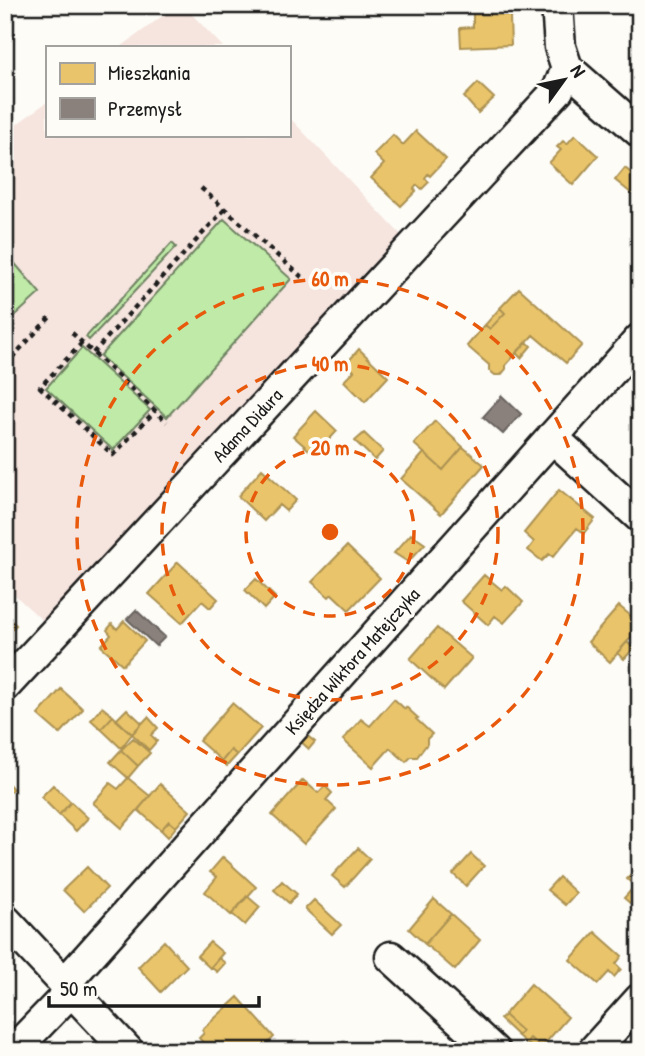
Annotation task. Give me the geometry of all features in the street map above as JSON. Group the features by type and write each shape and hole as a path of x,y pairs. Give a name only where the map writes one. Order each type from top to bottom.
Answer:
{"street":[{"path":"557,5 560,47 567,68 640,132"},
{"name":"Adama Didura","path":"5,686 558,90 567,68"},
{"name":"Księdza Wiktora Matejczyka","path":"13,1051 640,339"},
{"path":"552,437 640,517"},
{"path":"5,920 128,1051"},
{"path":"391,957 494,1051"},
{"path":"593,1051 640,999"}],"path":[{"path":"201,188 303,278"},
{"path":"93,353 225,209"},
{"path":"5,365 53,314"},
{"path":"72,333 167,422"},
{"path":"82,342 40,387 113,455 155,411"}],"shaded area":[{"path":"177,5 183,5 222,46 122,46"},
{"path":"46,103 46,136 290,136 290,118 404,238 43,621 5,586 5,133"}],"green space":[{"path":"224,219 291,279 167,417 100,356"},
{"path":"172,243 176,247 89,340 86,337"},
{"path":"5,252 40,293 5,325"},
{"path":"82,348 150,410 113,450 46,388"}],"building: Mieszkania":[{"path":"516,7 516,16 510,17 511,45 461,47 460,28 473,27 473,9"},
{"path":"478,83 494,98 478,113 464,97"},
{"path":"416,131 446,159 425,178 429,182 422,189 417,185 414,189 416,191 401,206 371,178 384,164 374,154 393,135 403,145"},
{"path":"575,135 598,156 573,185 549,163 561,150 557,147 563,141 567,144"},
{"path":"625,168 640,180 640,195 637,198 615,180"},
{"path":"519,288 582,345 566,363 533,335 506,365 501,375 495,375 489,370 489,365 467,346 485,325 490,329 505,313 500,308"},
{"path":"500,308 505,313 490,329 485,325"},
{"path":"527,342 531,346 521,358 516,353"},
{"path":"359,349 388,377 365,402 344,381 354,371 346,364"},
{"path":"316,411 337,431 315,455 293,436"},
{"path":"435,421 463,447 443,470 414,444"},
{"path":"364,433 383,451 375,460 355,441"},
{"path":"463,447 484,465 441,514 401,479 424,453 443,470"},
{"path":"262,469 296,500 286,511 279,505 264,521 238,496"},
{"path":"559,490 595,519 584,533 577,528 553,557 549,554 542,561 528,550 534,542 524,533"},
{"path":"411,534 425,544 408,562 394,553"},
{"path":"347,546 380,578 349,610 332,594 329,597 312,582"},
{"path":"178,562 218,599 210,608 202,601 182,623 149,594"},
{"path":"484,575 502,590 506,586 523,602 504,623 495,616 488,625 461,601"},
{"path":"256,579 275,597 264,609 245,590"},
{"path":"619,606 631,616 634,613 640,618 640,627 610,662 588,642"},
{"path":"5,615 16,625 5,636"},
{"path":"124,621 145,641 123,665 101,646 111,635 107,630 112,624 117,629"},
{"path":"437,628 472,658 444,690 410,659"},
{"path":"627,642 634,648 624,659 617,653"},
{"path":"61,689 83,709 60,734 38,715"},
{"path":"394,699 418,718 416,719 432,734 417,757 411,757 406,762 390,748 373,767 343,740 361,719 370,726"},
{"path":"232,703 261,728 237,755 231,750 222,761 199,741"},
{"path":"102,707 113,716 101,729 91,720"},
{"path":"127,709 142,723 132,734 116,720"},
{"path":"113,716 132,734 121,748 101,729"},
{"path":"148,717 158,728 151,735 157,741 149,750 132,734"},
{"path":"305,734 315,742 309,749 299,740"},
{"path":"133,738 150,753 138,766 121,750"},
{"path":"121,750 138,766 128,778 110,762"},
{"path":"231,750 237,755 227,766 222,761"},
{"path":"128,778 150,796 122,828 93,803 110,783 118,789"},
{"path":"5,780 13,789 5,796"},
{"path":"303,780 318,793 325,786 332,793 326,800 336,809 304,844 272,815"},
{"path":"160,784 190,811 176,827 169,821 161,830 138,810"},
{"path":"53,785 71,802 59,815 41,797"},
{"path":"71,802 88,818 76,831 59,815"},
{"path":"169,821 176,827 168,837 161,830"},
{"path":"358,848 370,859 345,887 332,876"},
{"path":"471,854 484,866 466,886 453,874"},
{"path":"223,857 256,887 231,915 205,892 217,877 210,872"},
{"path":"640,866 640,891 627,879"},
{"path":"87,867 107,888 84,911 63,890"},
{"path":"559,877 576,893 565,905 547,890"},
{"path":"282,881 297,894 289,903 274,890"},
{"path":"635,886 640,891 640,912 624,898"},
{"path":"247,896 260,907 245,925 232,914"},
{"path":"434,899 451,914 425,944 409,929"},
{"path":"314,900 341,925 332,934 305,909"},
{"path":"451,914 480,940 455,970 425,944"},
{"path":"595,932 622,956 616,964 621,969 614,977 609,972 598,984 570,960"},
{"path":"164,941 187,966 161,992 138,967"},
{"path":"210,942 223,953 210,968 197,956"},
{"path":"219,958 225,963 217,972 211,967"},
{"path":"531,984 568,1017 541,1048 530,1038 526,1043 518,1036 522,1031 504,1015"},
{"path":"238,997 274,1037 260,1051 210,1051 199,1038 204,1033 202,1030"},
{"path":"504,1015 522,1031 518,1036 500,1019"},
{"path":"530,1038 541,1048 538,1051 526,1043"}],"building: Przemysł":[{"path":"502,396 521,414 503,434 483,417"},
{"path":"136,610 165,637 156,646 127,619"}]}
